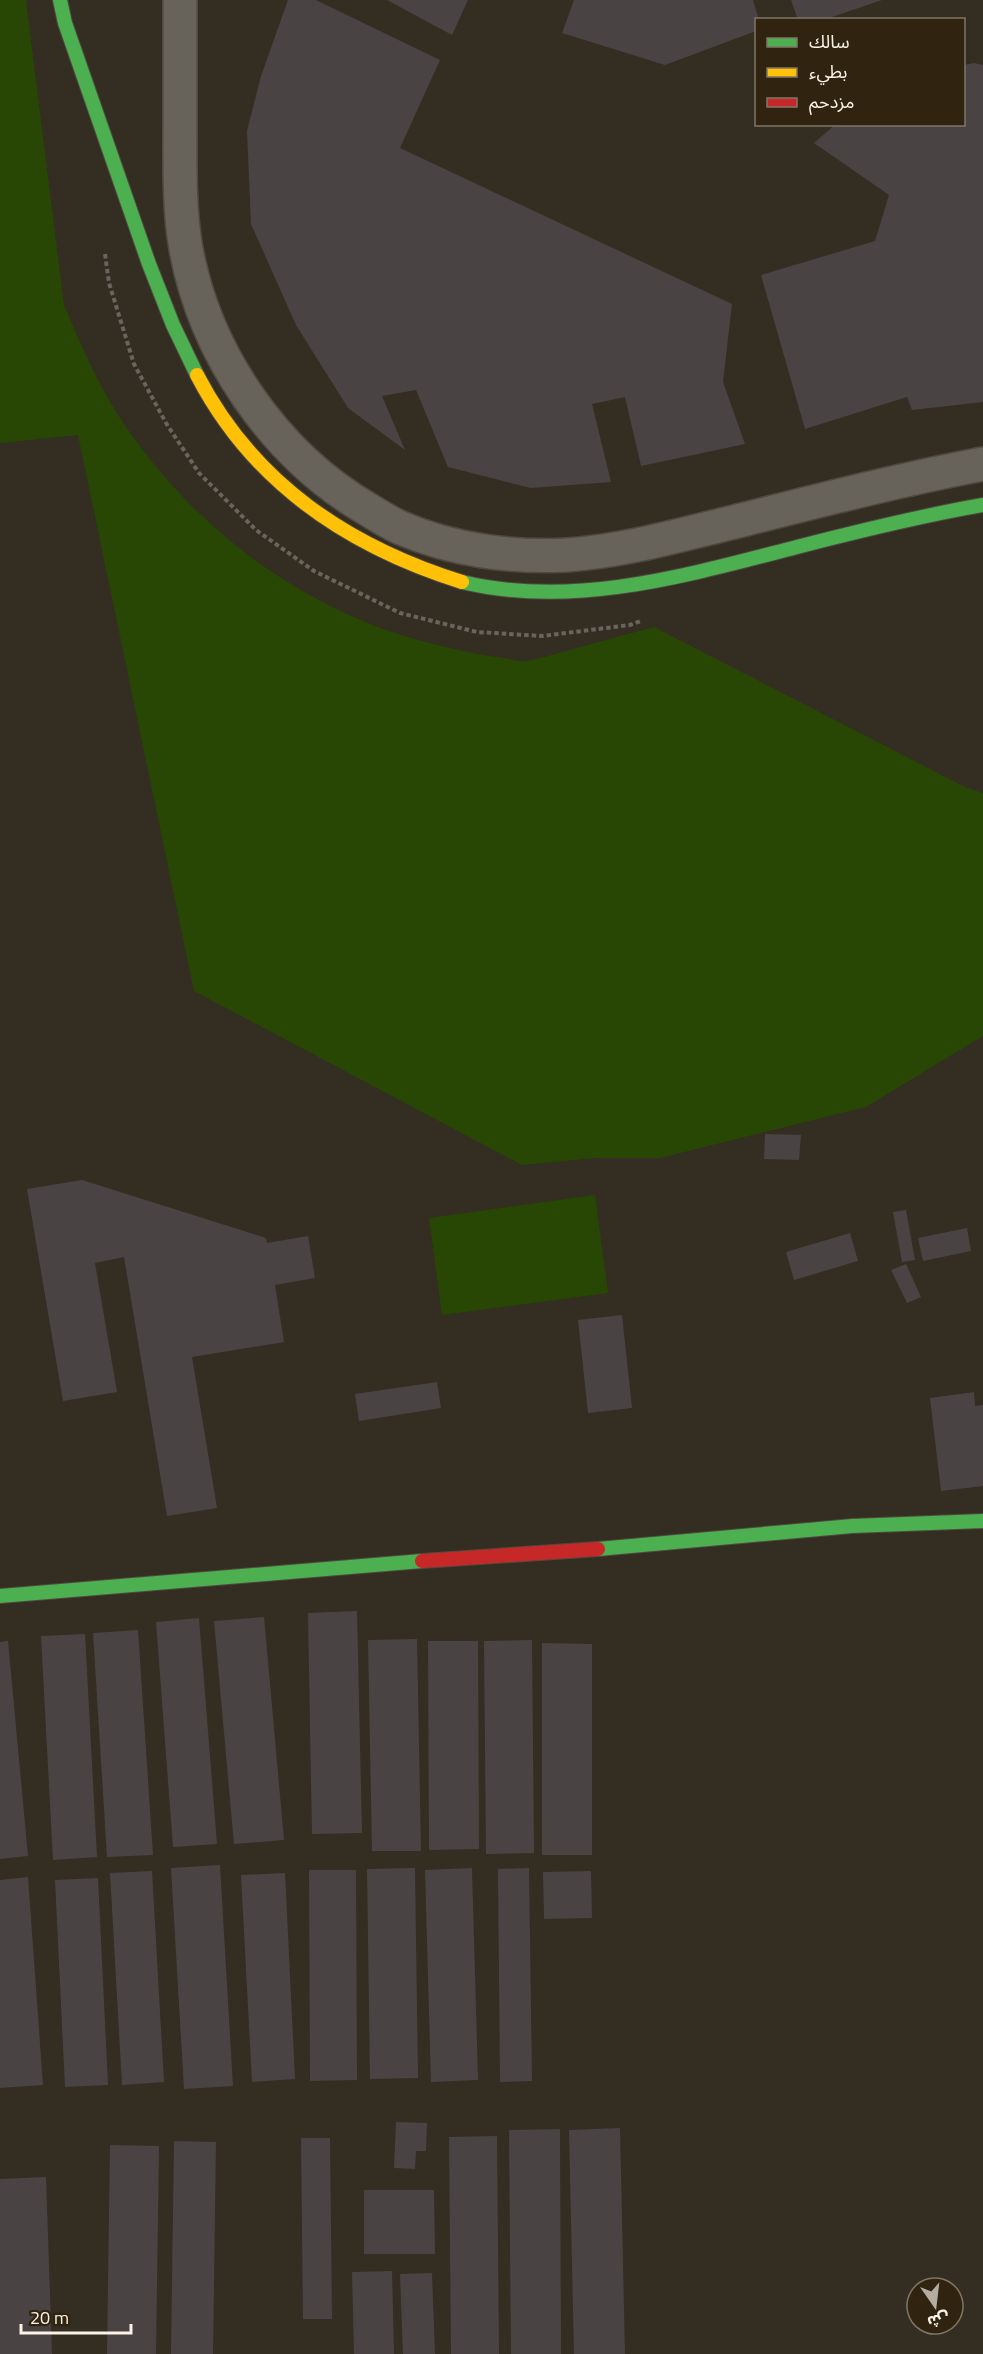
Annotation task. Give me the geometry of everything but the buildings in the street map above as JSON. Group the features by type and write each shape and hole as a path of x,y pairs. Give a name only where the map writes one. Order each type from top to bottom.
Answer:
{"street":[{"path":"60,0 65,22 140,238 174,330 203,388 239,442 281,484 328,521 370,546 459,582 511,592 566,592 667,579 935,513 983,505"},
{"path":"180,0 180,195 186,245 203,311 228,366 266,420 305,463 347,497 391,523 432,539 479,551 566,555 662,540 922,476 983,464"},
{"path":"0,1596 273,1572 634,1546 852,1526 983,1521"}],"path":[{"path":"104,249 109,283 134,364 166,423 199,473 256,530 314,572 400,612 477,632 542,636 630,625 649,618"}],"green space":[{"path":"0,0 26,0 64,305 94,371 121,419 160,471 191,506 263,566 344,613 388,631 477,654 524,661 654,627 965,787 983,793 983,1036 866,1107 660,1158 594,1158 522,1165 194,991 78,435 0,443"},
{"path":"595,1195 608,1293 442,1315 429,1218"}],"traffic: fast":[{"path":"60,0 65,23 149,264 173,325 197,375"},
{"path":"462,582 504,589 546,592 631,585 714,568 890,524 983,505"},
{"path":"598,1549 852,1526 983,1521"},
{"path":"0,1596 422,1561"}],"traffic: slow":[{"path":"197,375 220,413 246,448 307,506 380,550 462,582"}],"traffic: jam":[{"path":"422,1561 598,1549"}]}
